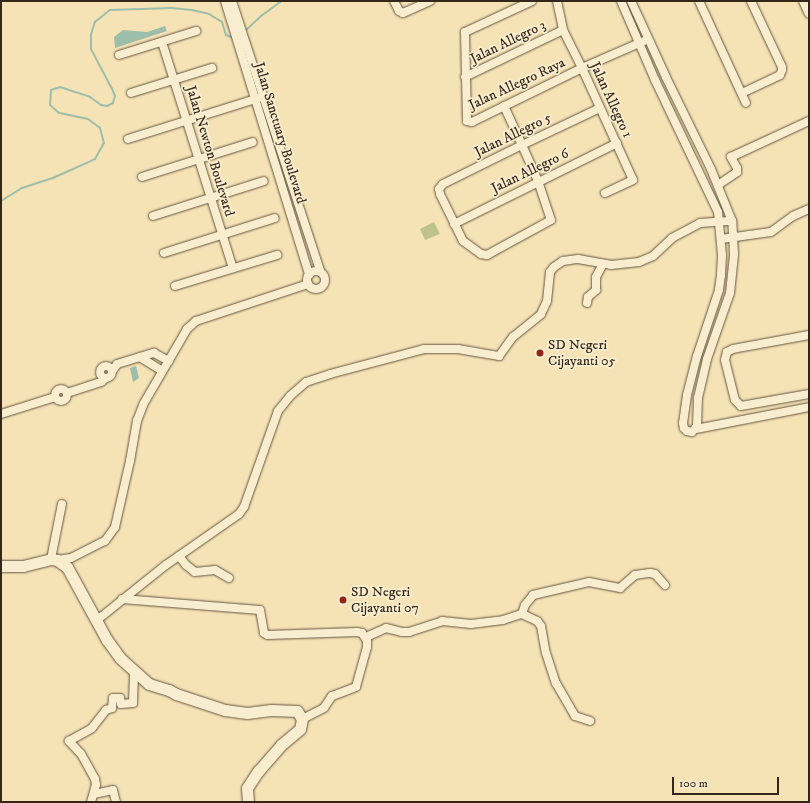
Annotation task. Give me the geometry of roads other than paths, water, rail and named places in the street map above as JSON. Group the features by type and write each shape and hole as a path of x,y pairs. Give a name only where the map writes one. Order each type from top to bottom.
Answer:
{"main road":[{"path":"1,566 23,566 54,559 67,567 96,621 120,658 150,684 225,710 247,713 271,710 298,711 302,719 300,729 281,745 258,771 247,788 248,802"}],"street":[{"name":"Jalan Sanctuary Boulevard","path":"225,1 243,46"},
{"name":"Jalan Sanctuary Boulevard","path":"232,1 243,46 309,274"},
{"path":"394,1 403,13 430,1"},
{"path":"465,77 465,32 532,1"},
{"name":"Jalan Allegro 1","path":"557,1 563,30 633,180 605,193"},
{"path":"621,1 718,212 722,255 719,290 697,356 683,419 684,428 687,431 692,432 696,429 809,407"},
{"path":"631,1 648,40 718,185 732,221 734,254 730,293 702,377 698,398 698,421 696,429"},
{"path":"700,1 746,103"},
{"path":"742,93 780,75 782,70 782,67 751,1"},
{"path":"803,1 809,14"},
{"name":"Jalan Allegro 3","path":"465,77 563,30"},
{"path":"119,55 196,31"},
{"name":"Jalan Allegro Raya","path":"465,77 467,121 472,122 582,68 648,40"},
{"name":"Jalan Newton Boulevard","path":"162,42 233,268"},
{"path":"131,93 212,68"},
{"name":"Jalan Sanctuary Boulevard","path":"258,98 320,271"},
{"path":"128,139 258,98"},
{"path":"454,224 463,241 481,254 487,256 551,220 538,181 504,106"},
{"name":"Jalan Allegro 5","path":"454,224 439,189 443,184 600,108"},
{"path":"718,185 737,172 737,168 731,157 809,121"},
{"path":"142,177 253,142"},
{"name":"Jalan Allegro 6","path":"454,224 617,143"},
{"path":"154,216 264,181"},
{"path":"721,239 771,232 793,216 809,209"},
{"path":"164,253 275,218"},
{"path":"96,621 122,599 179,556 233,520 244,507 278,411 290,396 306,382 330,374 424,349 458,349 499,356 513,337 541,314 547,301 548,280 554,267 571,259 603,264 639,262 654,256 672,238 700,223 732,221"},
{"path":"175,286 277,255"},
{"path":"587,303 588,297 596,290 596,278 603,264"},
{"path":"314,271 320,271 324,274 326,279 325,284 317,290 312,288 307,281 309,274 314,271"},
{"path":"62,504 54,559 71,558 104,541 115,527 138,421 144,403 187,329 196,321 308,284"},
{"path":"809,335 733,349 727,352 725,360 733,393 737,404 741,406 809,394"},
{"path":"1,414 55,397 58,401 63,401 67,398 67,393 101,382 106,378 102,376 101,369 107,366 112,370 117,364 154,353 169,361"},
{"path":"140,358 162,371"},
{"path":"179,556 186,565 195,572 216,570 229,578"},
{"path":"522,614 525,605 534,595 589,582 620,588 635,575 650,573 655,574 665,585"},
{"path":"122,599 260,610 264,633 268,635 357,632 366,637"},
{"path":"366,637 386,628 409,632 442,621 480,624 503,620 522,614 537,620 541,626 546,653 556,683 575,716 590,721"},
{"path":"302,719 324,708 332,696 356,687 367,647 366,637"},
{"path":"93,798 96,785 92,773 81,754 69,741 92,728 106,710 112,708 113,698 120,698 121,704 133,703 134,671"},
{"path":"93,798 113,790 116,802"}],"waterway":[{"path":"245,31 261,16 282,1"},
{"path":"1,201 22,188 53,178 95,159 104,143 100,128 88,119 59,113 50,105 51,90 60,87 90,97 101,105 107,106 113,103 115,96 91,49 91,34 95,22 110,10 172,8 192,10 209,14 222,22 226,35 234,38"}],"place":[{"name":"SD Negeri Cijayanti 05","path":"540,353"},
{"name":"SD Negeri Cijayanti 07","path":"343,600"}]}
